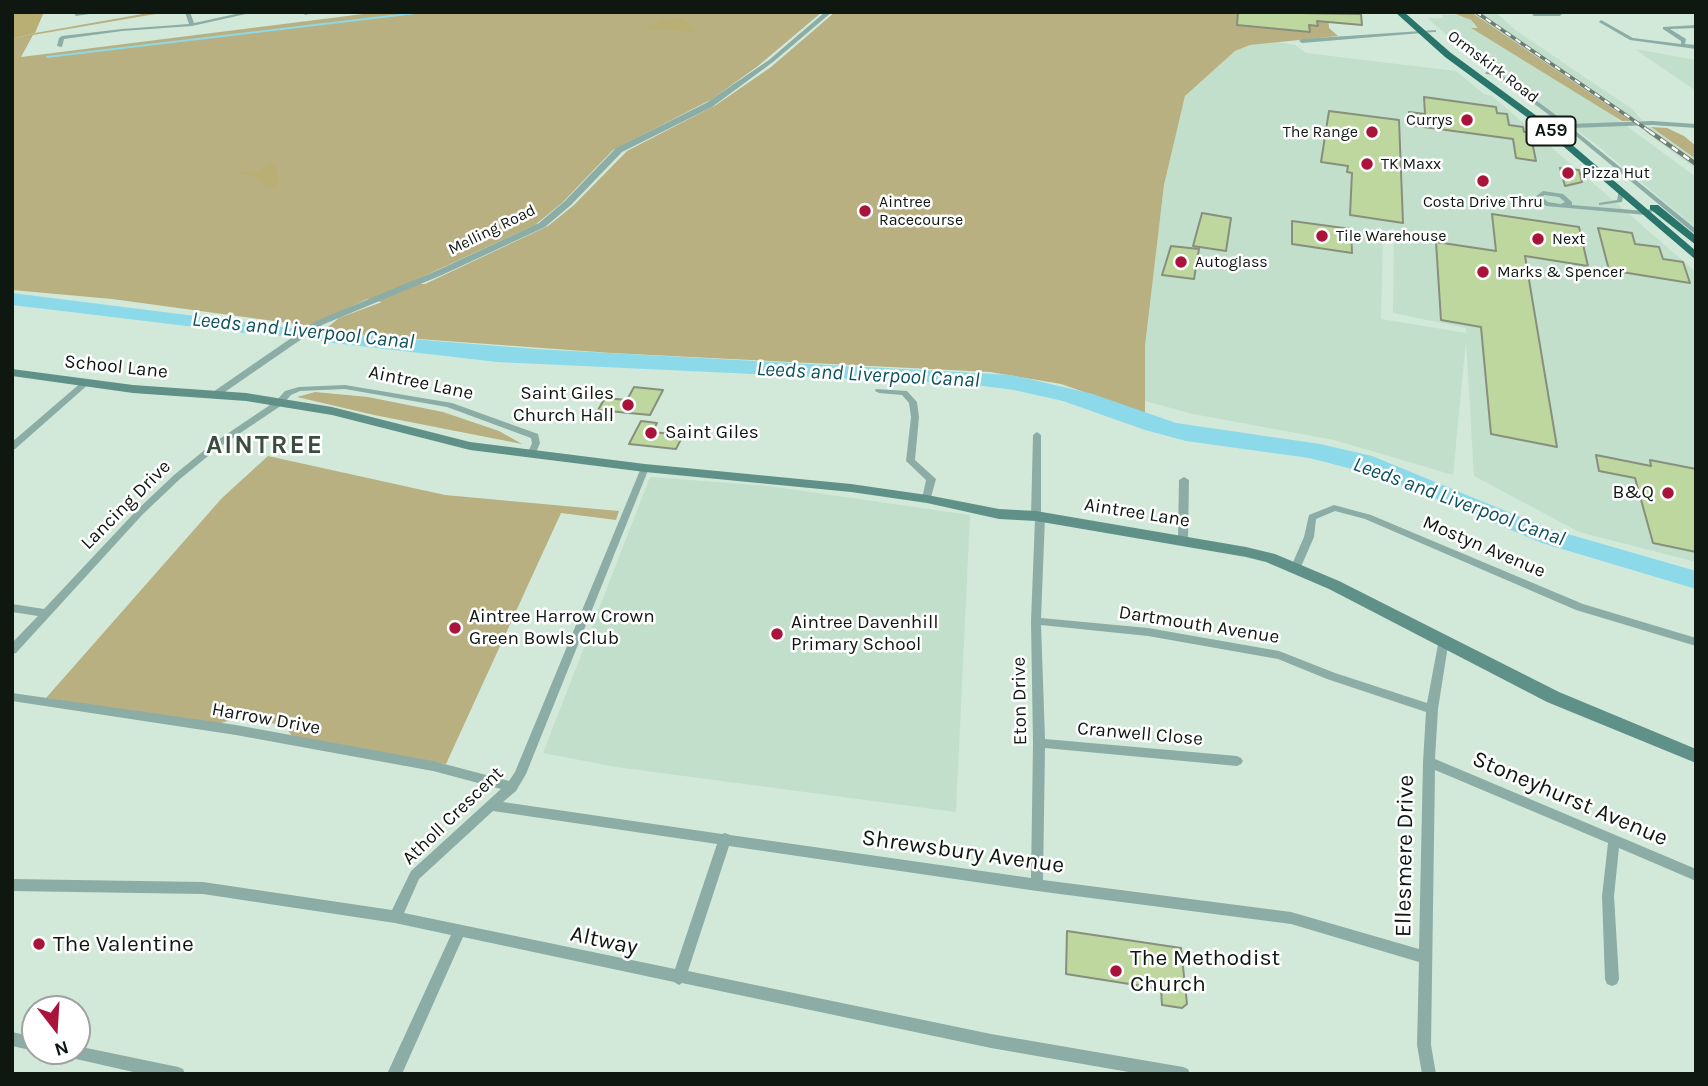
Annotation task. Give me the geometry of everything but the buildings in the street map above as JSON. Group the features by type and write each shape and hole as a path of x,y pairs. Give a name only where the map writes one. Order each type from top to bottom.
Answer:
{"highway":[{"name":"Ormskirk Road","path":"1399,12 1423,34 1546,127 1696,257"},
{"name":"Ormskirk Road","path":"1412,12 1580,144 1696,242"}],"main road":[{"name":"School Lane","path":"12,372 86,383 215,394"},
{"name":"Aintree Lane","path":"215,394 332,411 459,444 531,455 796,481 927,499 999,514 1038,516 1246,551 1334,585 1553,697 1696,756"}],"street":[{"path":"75,12 74,14 81,15 100,12"},
{"path":"187,12 191,25"},
{"path":"60,46 62,38 191,25 252,12"},
{"name":"Melling Road","path":"215,394 314,327 360,304 439,273 542,225 568,203 619,150 709,105 764,67 829,12"},
{"path":"1534,15 1562,12"},
{"path":"239,15 243,22"},
{"path":"1604,17 1632,39 1696,47"},
{"path":"122,30 127,21"},
{"path":"1683,45 1684,40 1665,28 1696,26"},
{"path":"128,35 136,29"},
{"path":"1302,41 1423,34 1434,31"},
{"path":"1488,74 1497,75 1567,126 1696,233"},
{"path":"1567,126 1652,123 1696,126"},
{"path":"1590,204 1616,203 1622,199 1621,191"},
{"path":"1643,211 1590,204 1567,202 1643,211 1656,209"},
{"path":"12,447 86,383"},
{"name":"Aintree Lane","path":"279,403 288,393 313,386 354,388 449,405 535,436 536,443 531,455"},
{"path":"879,391 904,393 913,402 915,417 909,461 931,479 927,499"},
{"name":"Lancing Drive","path":"12,650 177,477 215,446 279,403"},
{"name":"Eton Drive","path":"1037,435 1037,885"},
{"name":"Atholl Crescent","path":"395,917 415,875 512,787 520,774 557,690 645,468"},
{"path":"1183,539 1184,480"},
{"name":"Mostyn Avenue","path":"1295,569 1309,537 1312,517 1334,508 1368,517 1580,607 1696,642"},
{"path":"12,608 46,613"},
{"name":"Dartmouth Avenue","path":"1036,621 1148,632 1279,654 1331,676 1432,709"},
{"name":"Ellesmere Drive","path":"1429,1074 1424,1045 1424,957 1429,762 1432,709 1444,639"},
{"name":"Harrow Drive","path":"12,697 263,735 433,766 512,787"},
{"name":"Cranwell Close","path":"1039,743 1237,761"},
{"name":"Stoneyhurst Avenue","path":"1429,762 1696,875"},
{"name":"Shrewsbury Avenue","path":"492,806 1037,885 1291,918 1424,957"},
{"path":"679,978 725,838"},
{"path":"1612,979 1608,896 1614,842"},
{"name":"Altway","path":"14,887 203,888 395,917 991,1041 1140,1070 1183,1074"},
{"path":"394,1074 459,932"},
{"path":"91,1056 178,1074"}],"shaded area":[{"path":"12,12 44,12 35,33 12,39"},
{"path":"167,12 33,35 21,57 379,12 822,12 758,66 712,99 613,150 562,203 535,225 409,283 425,284 548,226 574,205 627,151 716,105 771,67 835,12 1328,12 1329,28 1338,36 1250,45 1235,51 1185,96 1164,185 1145,346 1145,413 1061,384 990,372 611,353 322,332 339,318 382,302 367,299 311,326 112,299 12,290 12,39 35,33"},
{"path":"1451,12 1471,12 1631,121 1622,121 1471,28 1478,28 1471,20"},
{"path":"1471,12 1495,12 1518,32 1632,109 1643,121 1631,121"},
{"path":"1441,15 1462,15 1471,20 1479,28 1472,29 1601,107 1696,177 1696,228 1593,142 1463,49 1427,18 1444,18"},
{"path":"682,18 697,32 643,28 663,20"},
{"path":"1278,42 1295,45 1306,53 1456,71 1484,94 1492,96 1696,272 1696,562 1579,532 1474,476 1466,341 1453,475 1334,440 1193,414 1145,401 1145,346 1164,185 1185,96 1235,51 1250,45","holes":["1394,228 1393,313 1466,328 1466,333 1381,319 1383,232"]},
{"path":"1635,49 1696,60 1696,91 1642,54"},
{"path":"1639,127 1651,127 1696,159 1696,169"},
{"path":"1651,127 1667,128 1684,136 1696,146 1696,159"},
{"path":"271,164 276,167 279,183 275,187 269,187 251,175 236,173 257,171"},
{"path":"315,392 368,397 443,412 499,431 522,444 297,397"},
{"path":"268,456 445,495 619,511 616,520 561,513 446,764 292,736 284,725 236,718 216,725 46,698 222,498"},
{"name":"Aintree Davenhill Primary School","path":"650,477 769,486 970,515 956,812 616,767 543,753"}],"water":[{"name":"Leeds and Liverpool Canal","path":"12,293 323,332 536,349 1012,375 1093,394 1176,423 1320,444 1372,456 1547,528 1696,571 1696,589 1542,543 1415,490 1364,472 1309,458 1186,441 1145,430 1063,401 1014,390 967,384 497,362 325,342 292,334 278,336 245,333 12,305"}],"waterway":[{"path":"47,57 424,12"}],"railway":[{"path":"1476,12 1652,133"},
{"path":"1649,131 1696,164"}],"place":[{"name":"Currys","path":"1467,120"},
{"name":"The Range","path":"1372,132"},
{"name":"TK Maxx","path":"1367,164"},
{"name":"Pizza Hut","path":"1568,173"},
{"name":"Costa Drive Thru","path":"1483,181"},
{"name":"Aintree Racecourse","path":"865,211"},
{"name":"Tile Warehouse","path":"1322,236"},
{"name":"Next","path":"1538,239"},
{"name":"Autoglass","path":"1181,262"},
{"name":"Marks & Spencer","path":"1483,272"},
{"name":"Saint Giles Church Hall","path":"628,405"},
{"name":"Saint Giles","path":"651,433"},
{"name":"B&Q","path":"1668,493"},
{"name":"Aintree Harrow Crown Green Bowls Club","path":"455,628"},
{"name":"Aintree Davenhill Primary School","path":"777,634"},
{"name":"The Valentine","path":"39,944"},
{"name":"The Methodist Church","path":"1116,971"}],"district":[{"name":"AINTREE","path":"265,446"}]}
